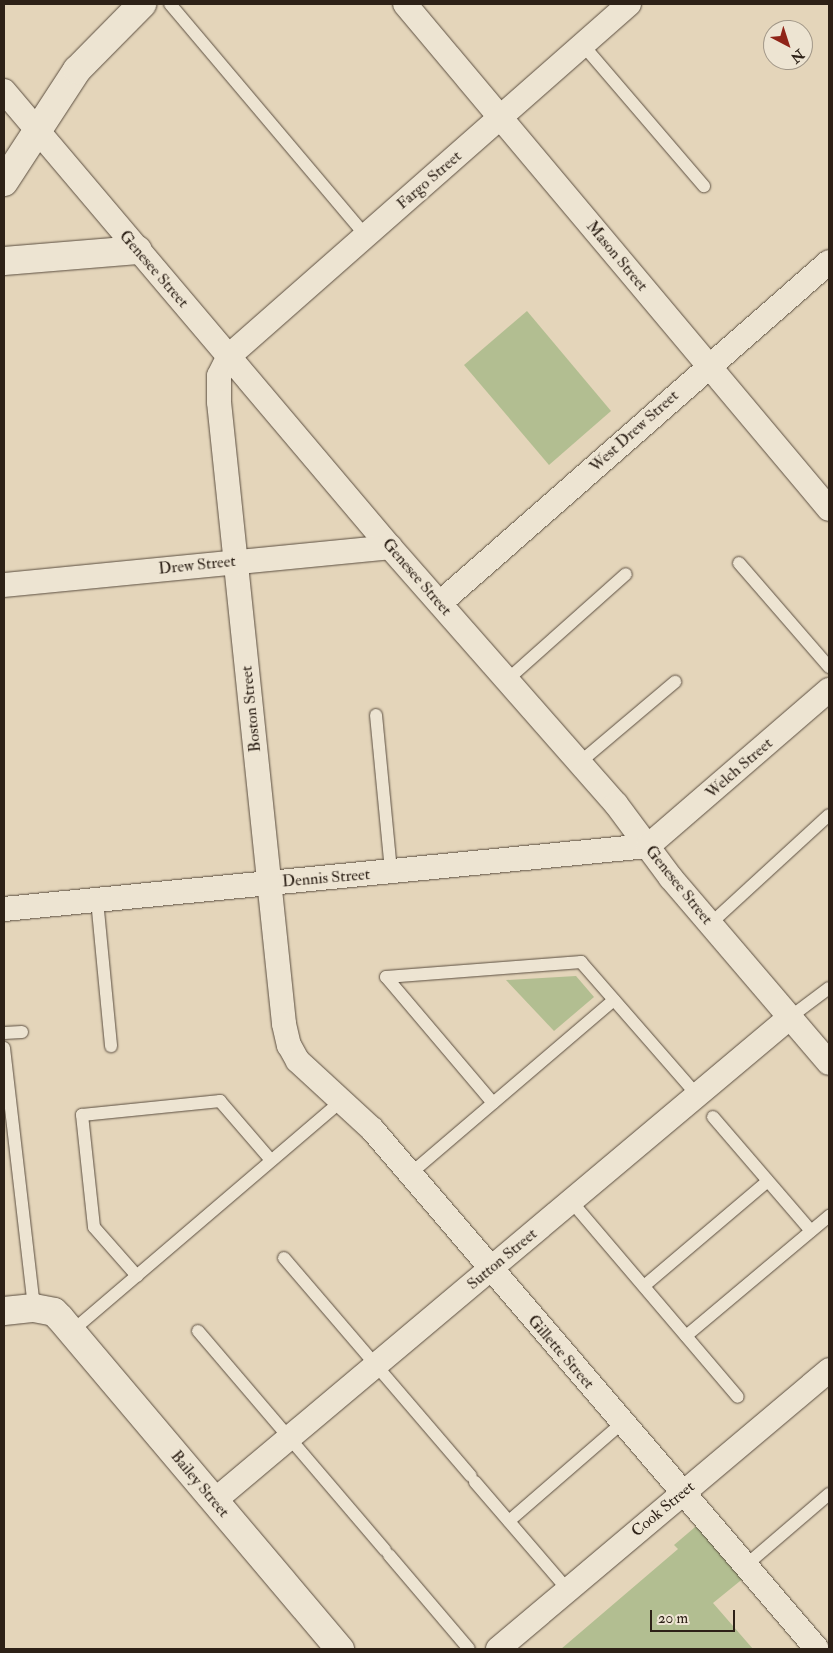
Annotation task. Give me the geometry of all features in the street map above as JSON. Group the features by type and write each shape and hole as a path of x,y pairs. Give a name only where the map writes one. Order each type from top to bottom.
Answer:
{"street":[{"path":"4,182 77,70 142,4"},
{"name":"Mason Street","path":"405,4 502,117 829,509"},
{"name":"Fargo Street","path":"229,356 629,4"},
{"name":"Genesee Street","path":"4,91 390,547 616,804 710,924 829,1063"},
{"path":"4,261 138,250"},
{"name":"West Drew Street","path":"440,603 708,366 829,262"},
{"name":"Boston Street","path":"229,356 219,376 218,402 284,1024 289,1045 298,1062"},
{"name":"Drew Street","path":"4,584 390,547"},
{"name":"Welch Street","path":"648,846 829,690"},
{"name":"Dennis Street","path":"4,909 648,846"},
{"name":"Sutton Street","path":"214,1501 789,1018"},
{"name":"Gillette Street","path":"298,1062 372,1130 817,1649"},
{"path":"4,1311 34,1308 54,1312 66,1325"},
{"name":"Bailey Street","path":"66,1325 340,1649"},
{"name":"Cook Street","path":"498,1649 829,1370"}],"lane":[{"path":"170,4 366,236"},
{"path":"583,45 704,186"},
{"path":"739,564 829,667"},
{"path":"507,680 626,574"},
{"path":"579,763 675,682"},
{"path":"376,715 391,872"},
{"path":"710,924 829,815"},
{"path":"97,900 111,1046"},
{"path":"493,1103 386,977 581,962 697,1095"},
{"path":"789,1018 829,988"},
{"path":"410,1174 614,1000"},
{"path":"4,1033 22,1032"},
{"path":"4,1048 34,1308"},
{"path":"137,1276 94,1227 82,1115 220,1101 271,1160"},
{"path":"66,1325 137,1276 341,1101"},
{"path":"713,1117 811,1231"},
{"path":"644,1286 768,1181"},
{"path":"571,1201 738,1397"},
{"path":"686,1336 829,1216"},
{"path":"284,1258 568,1590"},
{"path":"198,1331 470,1649"},
{"path":"509,1520 622,1423"},
{"path":"745,1566 829,1494"}],"green space":[{"path":"527,311 611,411 549,465 464,365"},
{"path":"576,976 594,997 554,1031 506,980"},
{"path":"701,1522 745,1577 713,1603 753,1649 561,1649 678,1549 674,1545"}]}
